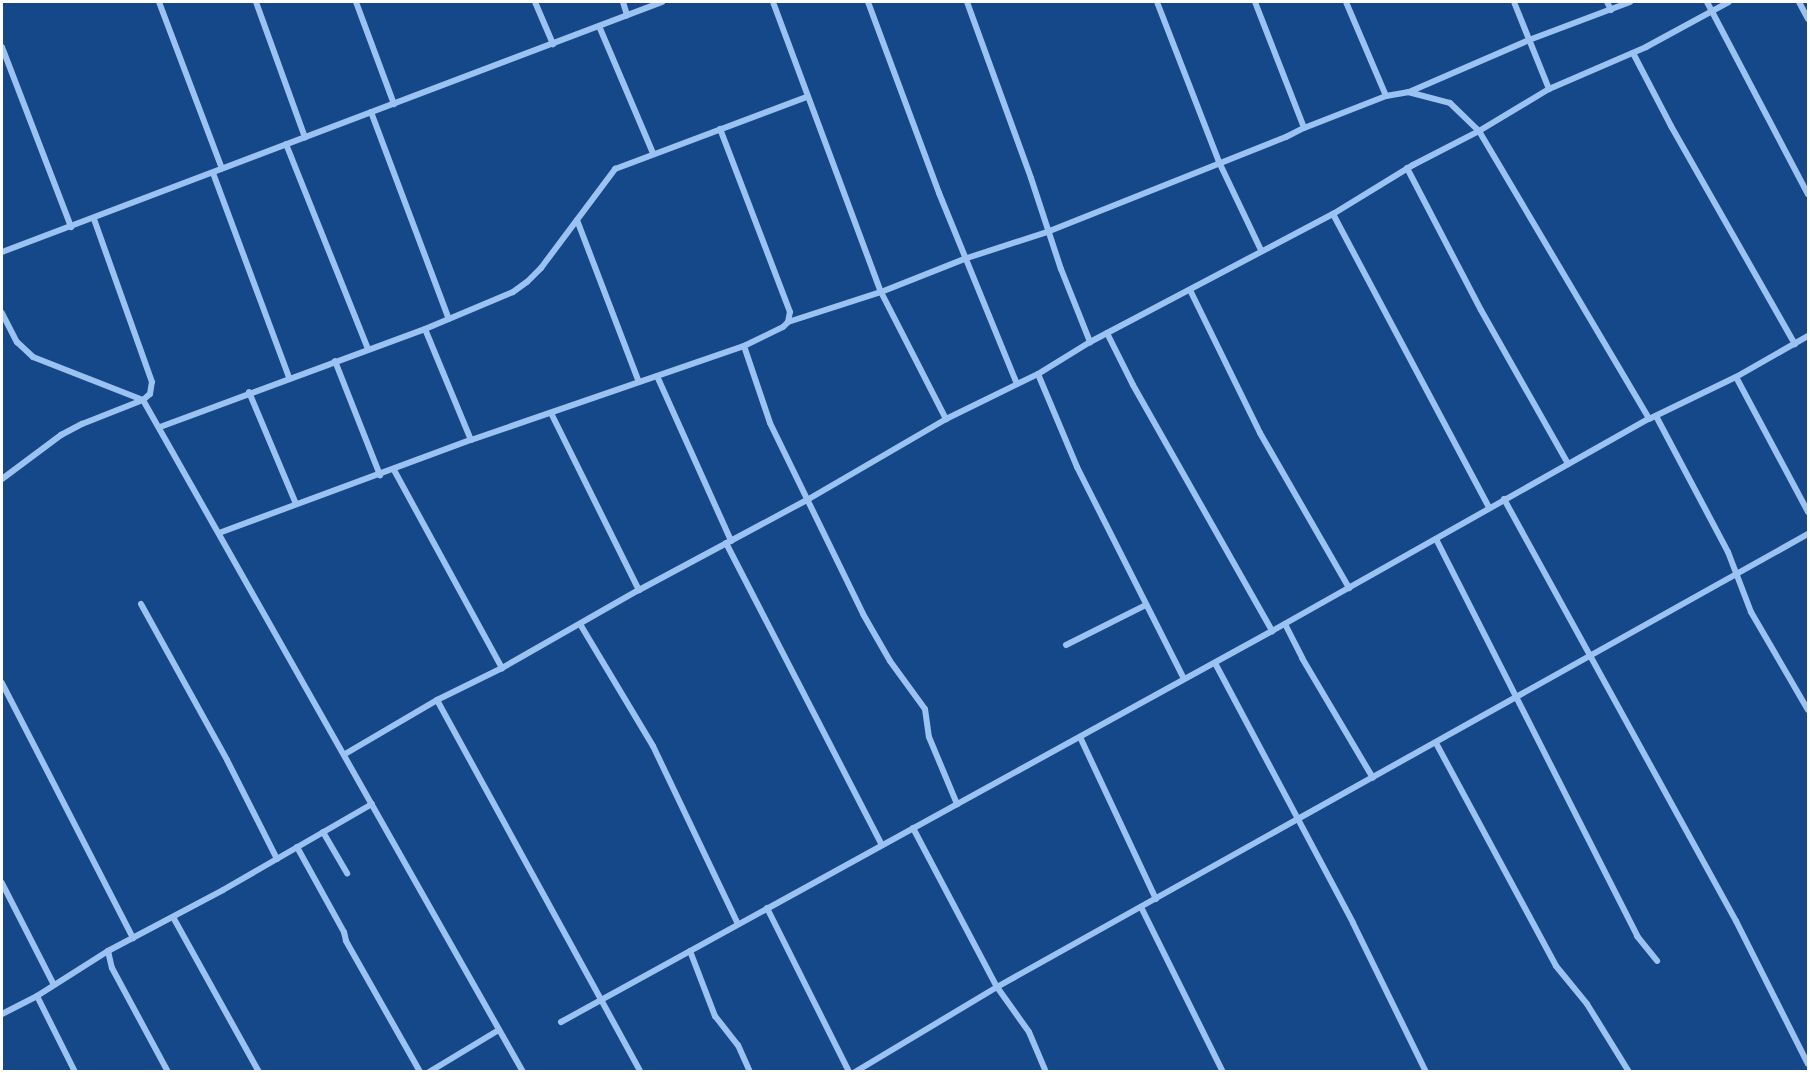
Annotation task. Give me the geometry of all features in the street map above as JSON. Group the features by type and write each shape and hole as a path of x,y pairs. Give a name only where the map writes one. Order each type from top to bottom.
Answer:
{"street":[{"path":"159,2 222,169"},
{"path":"256,2 305,137"},
{"path":"356,2 393,104"},
{"path":"535,2 553,44"},
{"path":"623,2 627,15"},
{"path":"2,252 662,2"},
{"path":"772,2 881,292 946,419"},
{"path":"868,2 939,193 967,258 992,328 1017,384"},
{"path":"967,2 1031,178 1072,301 1090,342"},
{"path":"1157,2 1219,162 1261,250"},
{"path":"1255,2 1304,128"},
{"path":"1346,2 1386,96"},
{"path":"1514,2 1549,89"},
{"path":"1607,2 1611,10"},
{"path":"219,533 471,440 744,346 788,322 881,292 967,258 1047,231 1386,96 1408,92 1529,39 1630,2"},
{"path":"1707,2 1809,194"},
{"path":"345,754 437,700 502,668 639,590 807,500 946,419 1038,374 1090,342 1333,214 1407,168 1479,131 1549,89 1634,53 1729,2"},
{"path":"1799,2 1809,19"},
{"path":"599,26 653,153"},
{"path":"2,47 71,227"},
{"path":"1634,53 1671,126 1795,344"},
{"path":"1408,92 1450,103 1479,131 1653,417 1728,552 1751,612 1809,710"},
{"path":"160,427 249,392 425,329 513,292 527,282 577,220 609,174 620,166 807,97"},
{"path":"370,112 449,319"},
{"path":"720,129 789,312 788,322"},
{"path":"286,144 368,349"},
{"path":"1407,168 1481,310 1568,464"},
{"path":"213,173 290,377"},
{"path":"1333,214 1489,508"},
{"path":"2,479 61,435 82,424 143,400 150,394 152,382 94,219"},
{"path":"577,220 639,382"},
{"path":"1190,290 1260,433 1349,588"},
{"path":"2,313 17,342 33,357 143,400 345,754 497,1031 523,1071"},
{"path":"425,329 471,440"},
{"path":"1107,333 1133,385 1272,631"},
{"path":"561,1022 1215,663 1653,417 1736,377 1809,336"},
{"path":"744,346 770,423 863,614 890,660 925,709 929,737 957,804"},
{"path":"335,361 380,475"},
{"path":"1038,374 1077,467 1184,679"},
{"path":"657,376 728,542 820,730 882,845"},
{"path":"1736,377 1809,512"},
{"path":"249,392 296,504"},
{"path":"551,412 639,590"},
{"path":"393,470 502,668"},
{"path":"1504,499 1736,921 1809,1064"},
{"path":"855,1071 1156,898 1736,577 1809,534"},
{"path":"1436,539 1637,936 1657,961"},
{"path":"141,604 232,769 277,859"},
{"path":"1066,645 1146,605"},
{"path":"580,624 653,746 738,924"},
{"path":"1285,624 1302,658 1373,778"},
{"path":"1215,663 1426,1071"},
{"path":"2,682 133,938"},
{"path":"437,700 641,1071"},
{"path":"1080,736 1156,898"},
{"path":"1436,743 1556,966 1587,1004 1629,1071"},
{"path":"2,1014 37,996 108,951 173,917 372,804"},
{"path":"913,828 998,987 1029,1032 1046,1071"},
{"path":"323,832 347,873"},
{"path":"297,847 344,932 346,941 420,1071"},
{"path":"2,883 54,985"},
{"path":"1141,907 1223,1071"},
{"path":"767,908 849,1071"},
{"path":"173,917 259,1071"},
{"path":"108,951 112,969 168,1071"},
{"path":"690,951 715,1016 738,1045 750,1071"},
{"path":"37,996 75,1071"},
{"path":"429,1071 497,1031"}]}
